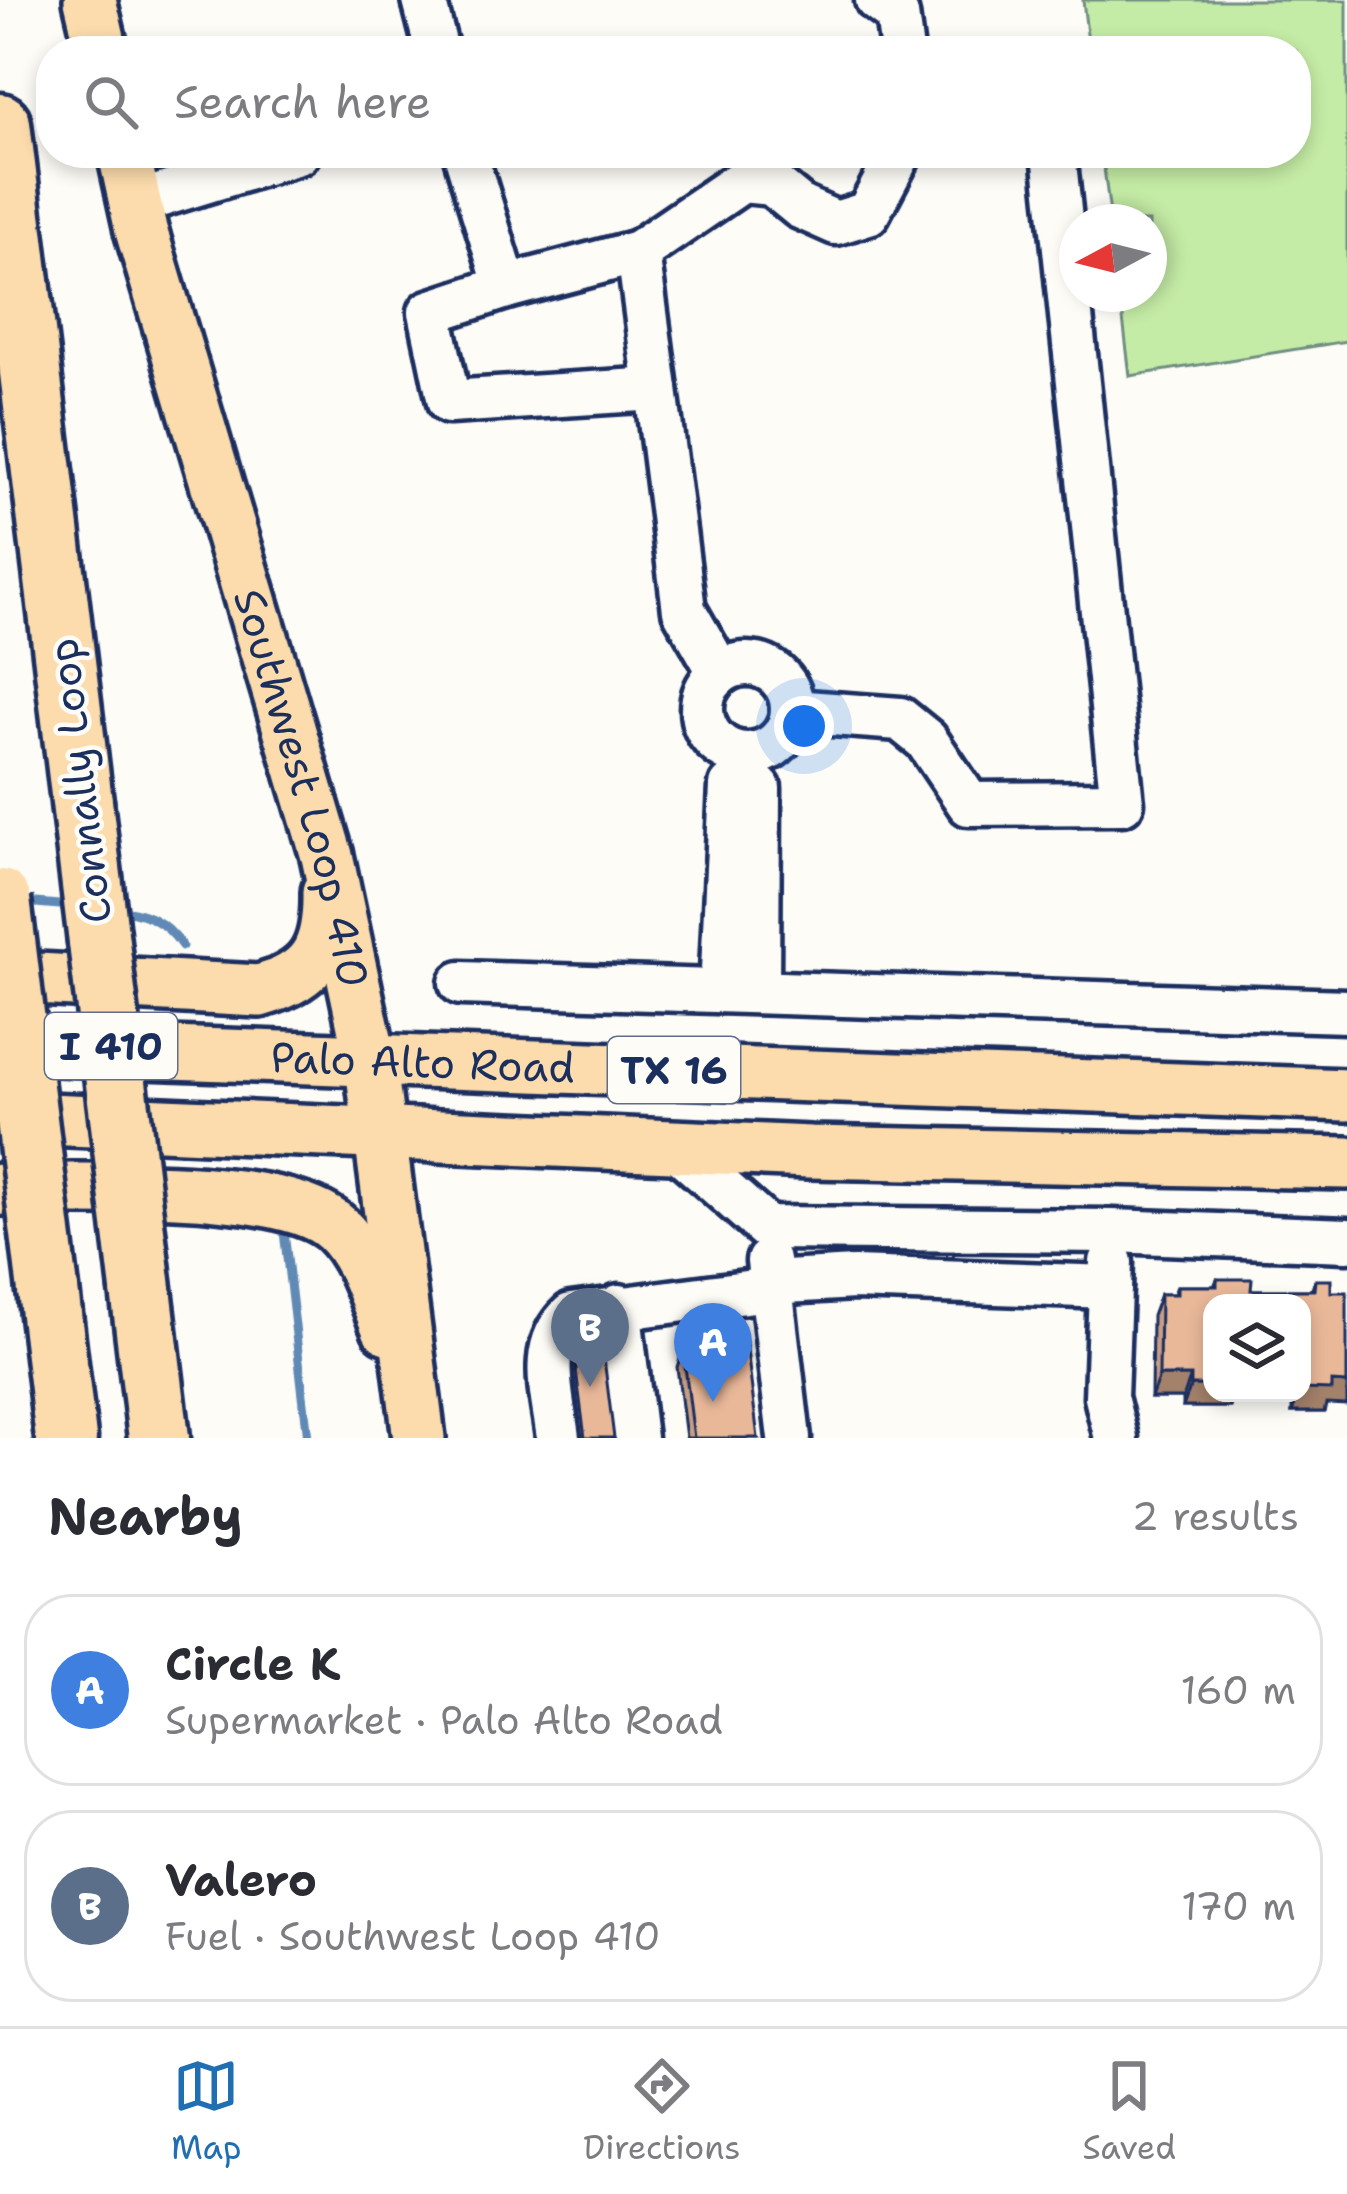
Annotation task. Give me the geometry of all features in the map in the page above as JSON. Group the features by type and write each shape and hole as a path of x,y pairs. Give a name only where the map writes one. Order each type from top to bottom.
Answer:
{"highway":[{"name":"Connally Loop","path":"0,124 159,1438"},
{"name":"I 410","path":"0,899 66,1438"}],"main road":[{"path":"90,0 98,36"},
{"name":"Southwest Loop 410","path":"128,168 327,856 370,1058 419,1438"},
{"path":"0,977 260,992 286,984 307,971 319,952 328,919 327,856"},
{"name":"Palo Alto Road","path":"0,1047 1347,1095"},
{"name":"Palo Alto Road","path":"0,1117 674,1146 1347,1163"},
{"path":"0,1189 245,1195 318,1214 340,1231 359,1260 412,1383"}],"street":[{"path":"424,0 433,36"},
{"path":"136,203 249,168"},
{"path":"470,168 506,286"},
{"path":"656,389 448,402 430,312 506,286 638,252 742,181 772,184 800,207 836,223 868,213 892,168"},
{"path":"792,711 900,718 926,740 969,804 1122,803 1056,168"},
{"path":"638,252 684,610 720,673"},
{"path":"740,992 759,788 744,764 706,726 704,697 720,673 733,666 761,666 784,683 792,711 782,738 744,764"},
{"name":"Palo Alto Road","path":"461,983 1347,1011"},
{"path":"674,1146 767,1228 1112,1231 1347,1240"},
{"path":"767,1228 769,1286 789,1438"},
{"path":"1112,1231 1106,1397 1116,1438"},
{"path":"559,1438 549,1345 557,1327 571,1315 854,1278 1110,1287"},
{"path":"619,1306 635,1438"}],"green space":[{"path":"1083,0 1347,0 1347,341 1130,376 1122,312 1167,312 1167,204 1109,204 1104,168 1311,168 1311,36 1087,36"}],"building":[{"path":"1217,1279 1252,1279 1251,1290 1314,1290 1315,1280 1331,1280 1331,1292 1347,1292 1347,1383 1332,1382 1332,1390 1311,1389 1311,1294 1203,1294 1203,1385 1191,1385 1191,1376 1159,1376 1160,1294 1177,1294 1177,1286 1217,1286"},
{"path":"600,1327 614,1438 585,1438 571,1331"},
{"path":"746,1342 758,1438 694,1438 683,1350"}],"waterway":[{"path":"23,902 72,906"},
{"path":"113,909 152,918 182,946"},
{"path":"283,1223 308,1438"}],"place":[{"name":"Valero","path":"590,1387"},
{"name":"Circle K","path":"713,1402"}]}
